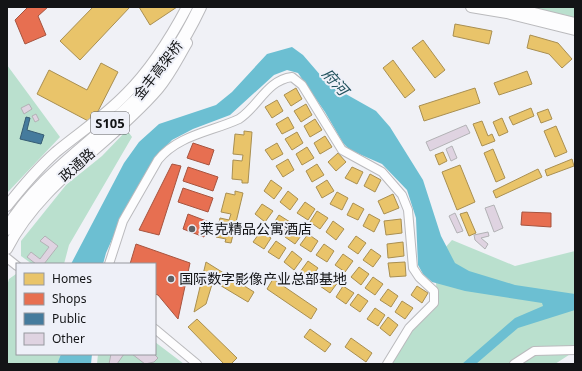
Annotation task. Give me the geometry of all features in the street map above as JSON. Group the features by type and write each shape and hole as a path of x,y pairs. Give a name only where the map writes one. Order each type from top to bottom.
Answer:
{"highway":[{"name":"金丰高架桥","path":"7,219 36,183 119,109 142,85 178,38 194,7"},
{"name":"金丰高架桥","path":"7,229 26,202 53,173 124,111 150,84 171,58 200,7"}],"main road":[{"name":"政通路","path":"7,206 37,170 55,153 127,94 152,64 168,41 187,7"},
{"name":"政通路","path":"7,249 20,227 52,188 135,113 159,88 176,64 206,7"},
{"path":"471,7 507,13 575,30"},
{"path":"510,7 575,23"}],"street":[{"path":"109,263 123,221 158,160 165,152 185,138 239,119 247,114 275,83 284,78 292,77 302,85 342,150 382,172 402,195 408,210 413,268 419,277 431,286 434,291 435,298 432,306 409,328 387,364"},
{"path":"7,258 16,265"},
{"path":"156,330 197,364"},
{"path":"514,364 534,351 575,350"}],"green space":[{"path":"527,7 575,7 575,19 566,15"},
{"path":"7,65 60,137 7,193"},
{"path":"127,130 132,137 69,245 64,263 31,263 21,256 21,241 66,185 102,156"},
{"path":"452,240 515,266 575,251 575,351 555,364 391,364 413,329 437,305 435,259"},
{"path":"16,274 16,355 61,355 57,364 7,364 7,286 9,279"},
{"path":"156,343 184,364 97,364 98,355 156,355"}],"water":[{"path":"292,47 303,55 328,84 376,111 390,127 423,180 441,236 455,263 469,271 515,285 575,294 575,310 518,328 476,364 462,364 515,318 543,306 542,303 465,291 432,282 423,274 418,265 416,218 407,190 382,164 350,150 343,143 325,112 298,73 287,70 274,75 230,115 193,129 172,140 154,159 126,208 106,253 103,263 72,263 124,163 139,142 159,124 216,105 232,92 267,54"},
{"path":"61,355 92,355 91,364 57,364"}],"building: Homes":[{"path":"93,7 130,7 80,60 60,41"},
{"path":"139,7 177,7 150,25"},
{"path":"455,24 492,31 489,44 453,36"},
{"path":"530,35 558,43 572,59 562,68 549,54 527,48"},
{"path":"423,40 445,70 435,78 412,48"},
{"path":"393,60 415,90 405,98 383,68"},
{"path":"101,63 118,72 92,123 37,94 49,70 87,90"},
{"path":"527,71 532,84 499,95 494,83"},
{"path":"296,88 302,99 291,106 284,95"},
{"path":"475,88 480,103 424,121 419,106"},
{"path":"277,100 283,111 272,118 265,107"},
{"path":"306,104 312,115 301,122 294,111"},
{"path":"531,108 534,116 513,125 509,117"},
{"path":"548,109 552,119 541,123 537,113"},
{"path":"288,117 294,128 282,134 276,124"},
{"path":"502,118 508,132 499,136 493,122"},
{"path":"315,119 322,130 310,137 304,126"},
{"path":"482,121 488,136 492,134 495,141 482,146 473,124"},
{"path":"556,126 567,152 555,157 544,131"},
{"path":"244,131 252,132 248,183 242,183 242,180 232,179 233,160 242,161 243,155 233,154 235,134 244,135"},
{"path":"297,132 303,143 292,150 285,139"},
{"path":"325,136 332,147 320,154 314,143"},
{"path":"277,143 283,154 272,160 265,150"},
{"path":"307,147 314,158 302,165 296,154"},
{"path":"493,149 505,178 496,182 484,153"},
{"path":"443,152 447,161 439,165 435,155"},
{"path":"338,153 346,162 336,171 328,162"},
{"path":"288,159 294,170 283,177 276,166"},
{"path":"572,159 574,166 547,176 545,170"},
{"path":"317,164 324,175 312,182 306,171"},
{"path":"460,165 475,202 457,210 442,172"},
{"path":"352,167 363,172 357,184 345,178"},
{"path":"538,169 542,177 496,198 493,191"},
{"path":"370,174 381,180 375,192 364,186"},
{"path":"271,180 282,188 274,199 264,191"},
{"path":"327,180 334,191 322,198 316,187"},
{"path":"235,191 243,193 231,243 225,242 226,239 216,237 220,218 229,220 231,214 221,212 226,193 235,195"},
{"path":"288,191 298,199 290,210 280,202"},
{"path":"337,192 348,198 342,210 330,204"},
{"path":"393,194 399,208 384,214 378,201"},
{"path":"305,202 315,209 308,220 297,213"},
{"path":"353,203 364,209 358,220 347,215"},
{"path":"262,204 273,211 265,222 255,214"},
{"path":"317,211 328,218 320,229 310,222"},
{"path":"467,212 476,233 469,236 460,214"},
{"path":"369,214 380,220 374,232 363,226"},
{"path":"279,215 290,222 282,233 272,226"},
{"path":"401,219 402,233 386,235 384,221"},
{"path":"333,221 344,229 336,240 326,232"},
{"path":"293,226 303,233 295,244 285,237"},
{"path":"261,231 271,238 264,249 253,242"},
{"path":"308,234 318,241 311,252 300,245"},
{"path":"356,236 366,243 358,254 348,247"},
{"path":"276,241 286,248 279,259 268,252"},
{"path":"403,242 404,256 388,258 387,244"},
{"path":"324,244 334,251 327,262 316,255"},
{"path":"371,249 381,256 373,267 363,260"},
{"path":"292,251 302,259 294,270 284,262"},
{"path":"343,254 353,261 345,272 335,265"},
{"path":"308,261 318,268 310,279 300,272"},
{"path":"206,262 254,292 248,302 213,281 206,304 194,312"},
{"path":"405,262 406,276 390,277 388,263"},
{"path":"359,267 369,274 361,285 351,277"},
{"path":"327,275 338,282 330,293 320,286"},
{"path":"373,277 383,284 375,295 365,288"},
{"path":"273,279 317,309 311,319 267,289"},
{"path":"343,286 354,293 346,304 336,297"},
{"path":"417,286 428,293 422,303 411,295"},
{"path":"388,289 398,296 391,307 380,300"},
{"path":"358,294 368,301 360,312 350,305"},
{"path":"402,301 413,308 405,319 395,312"},
{"path":"375,308 385,315 378,326 367,319"},
{"path":"388,317 398,325 390,336 380,328"},
{"path":"197,319 237,358 231,364 224,364 188,327"},
{"path":"310,329 331,344 325,352 304,337"},
{"path":"351,338 372,353 366,362 345,347"}],"building: Shops":[{"path":"28,7 48,7 38,16 46,35 25,44 15,20"},
{"path":"193,143 214,150 209,165 187,158"},
{"path":"172,164 181,166 159,235 139,230"},
{"path":"188,167 218,177 213,191 183,181"},
{"path":"183,188 213,198 208,212 178,202"},
{"path":"522,212 551,213 551,227 521,225"},
{"path":"188,214 209,222 204,237 183,229"},
{"name":"国际数字影像产业总部基地","path":"136,244 190,263 178,319 156,294 156,263 130,263"}],"building: Public":[{"path":"26,117 30,118 27,130 44,135 41,144 20,139"}],"building: Other":[{"path":"29,104 32,109 24,114 21,108"},
{"path":"36,114 39,120 35,122 32,116"},
{"path":"466,125 470,133 430,151 426,142"},
{"path":"452,146 457,158 451,161 446,149"},
{"path":"494,205 503,228 494,232 485,208"},
{"path":"455,213 463,231 457,233 449,216"},
{"path":"488,232 489,236 481,238 488,244 485,249 475,240 474,235"},
{"path":"45,236 58,246 45,263 35,263 27,257 31,252 40,259 49,247 40,241"},
{"path":"111,355 123,355 117,364 109,364"},
{"path":"133,355 155,355 158,358 154,362 145,364"}],"place":[{"name":"莱克精品公寓酒店","path":"192,229"},
{"name":"国际数字影像产业总部基地","path":"171,279"}],"water label":[{"name":"府河","path":"335,82"}]}
